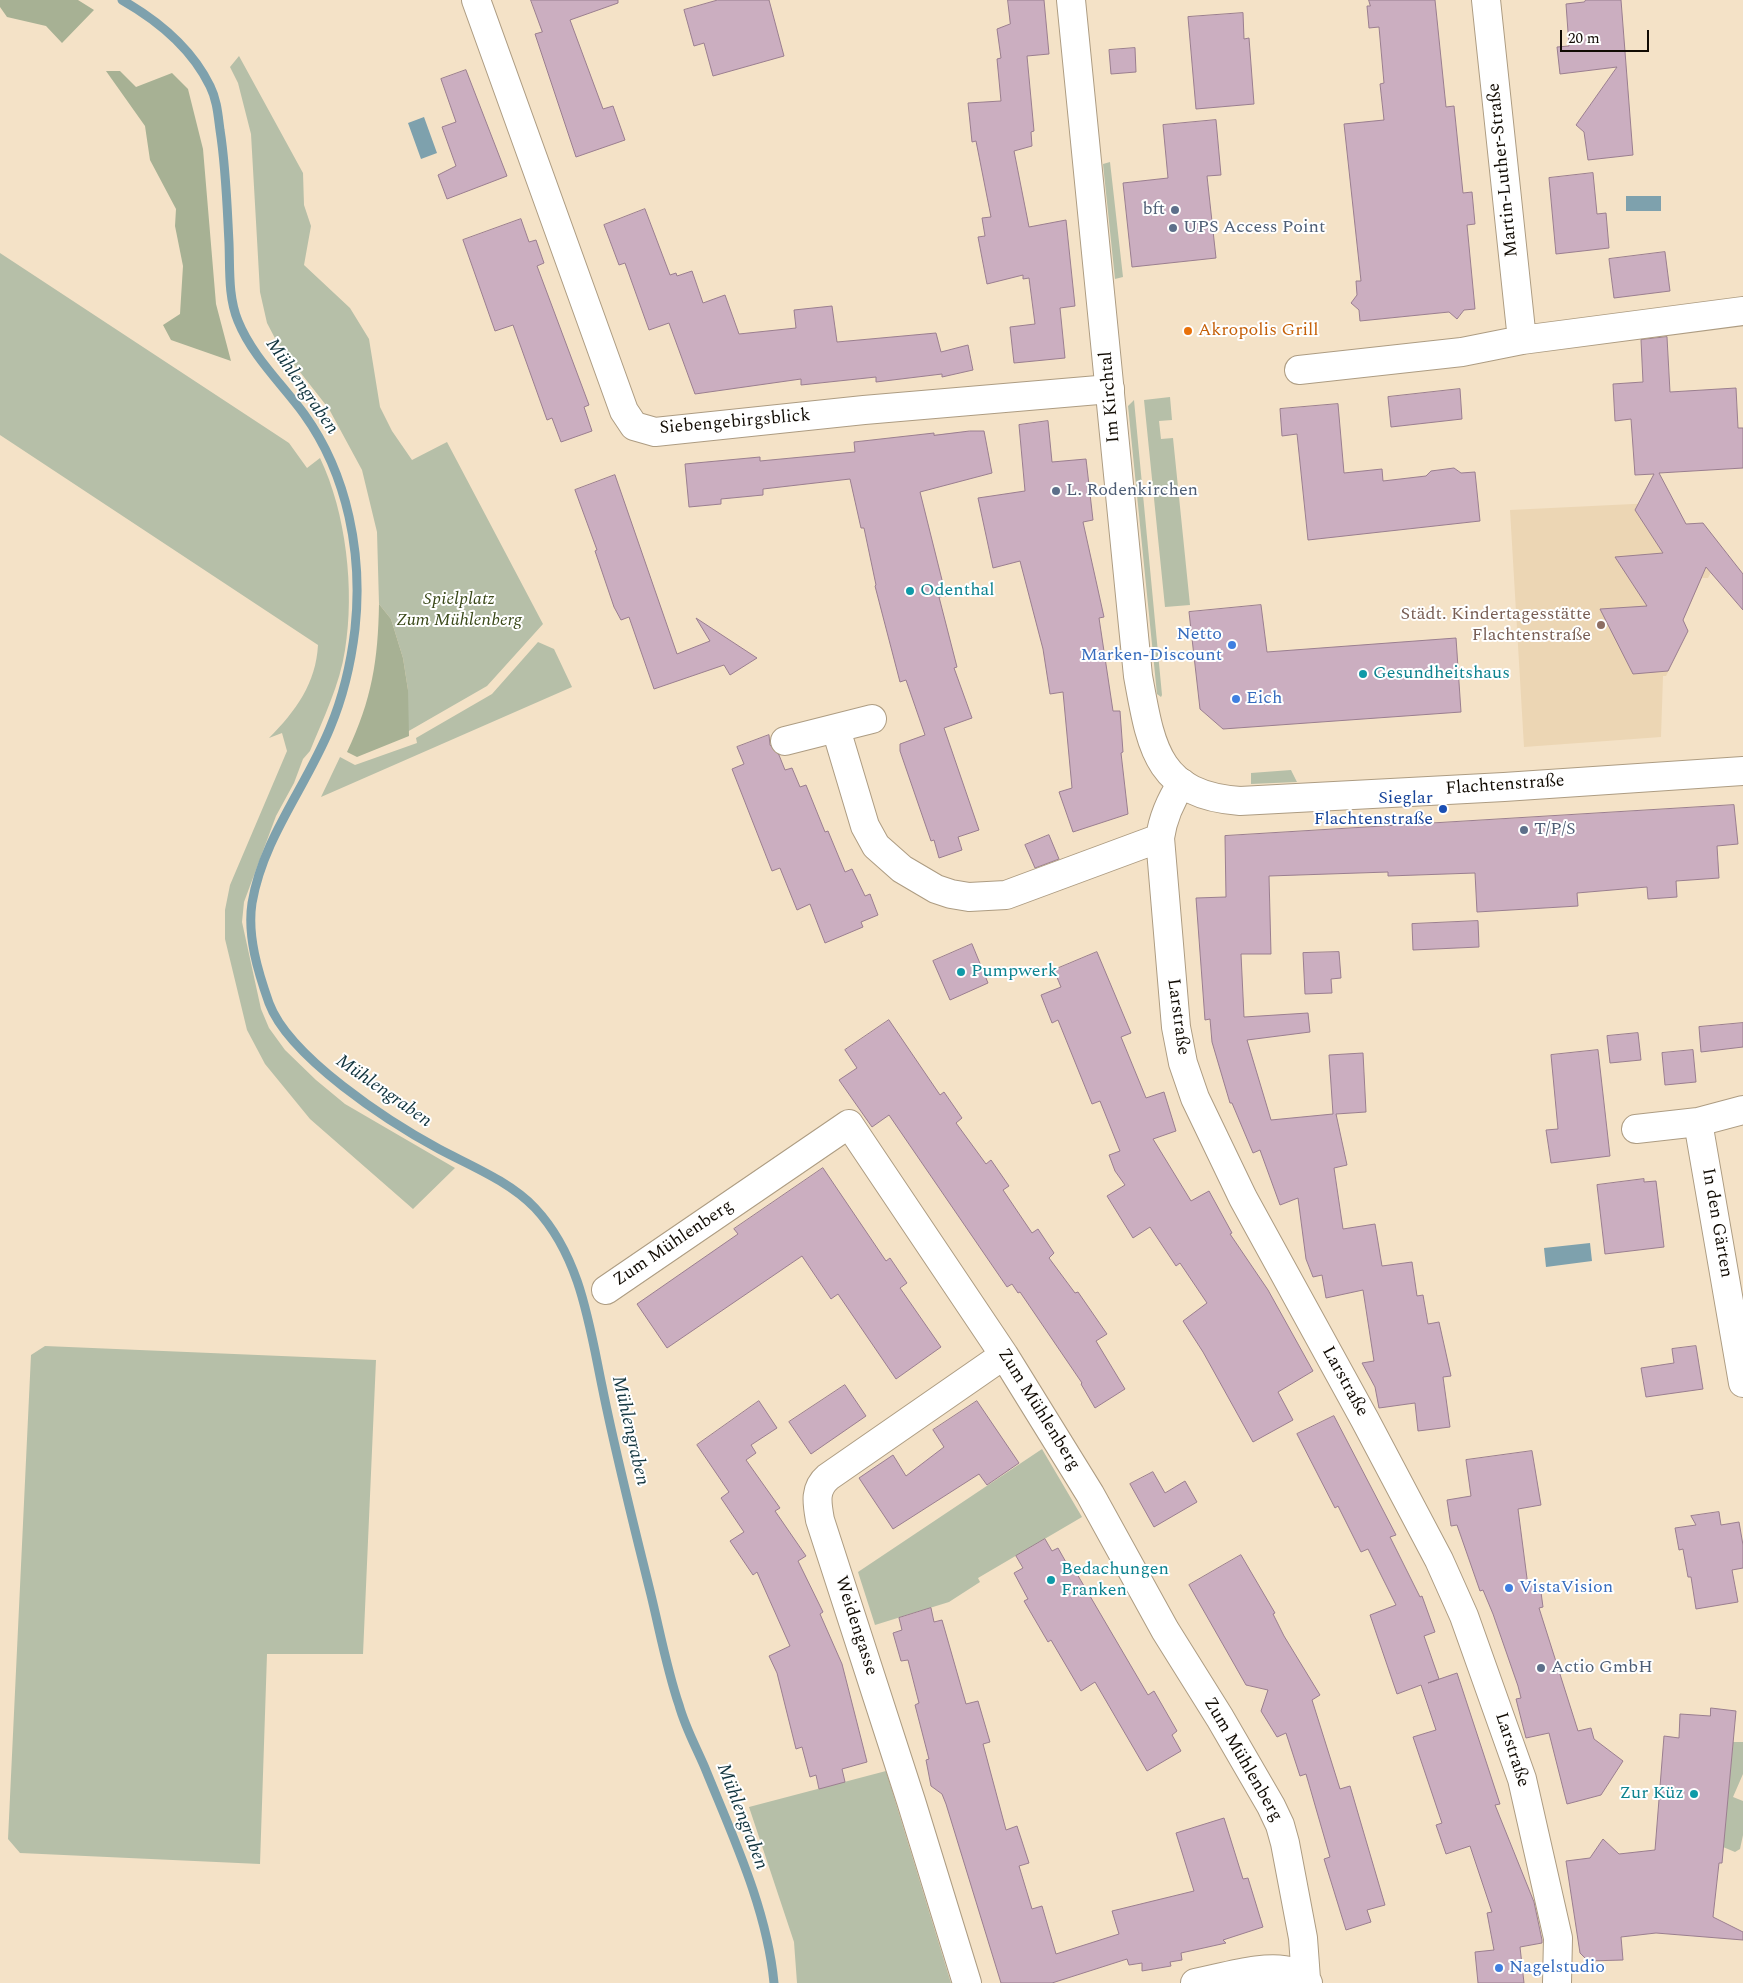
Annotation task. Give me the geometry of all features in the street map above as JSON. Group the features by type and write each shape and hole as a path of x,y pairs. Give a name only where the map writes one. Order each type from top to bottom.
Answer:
{"street":[{"name":"Siebengebirgsblick","path":"476,0 624,411 634,426 655,432 864,410 1110,389"},
{"name":"Im Kirchtal","path":"1071,0 1138,676 1149,731 1158,757 1170,775 1182,783"},
{"name":"Martin-Luther-Straße","path":"1486,0 1522,340"},
{"path":"1299,370 1462,352 1522,340 1743,311"},
{"path":"785,741 872,719"},
{"path":"836,729 865,826 876,846 902,869 936,889 969,897 1006,895 1160,838"},
{"name":"Flachtenstraße","path":"1182,783 1214,799 1240,801 1504,787 1743,771"},
{"name":"Larstraße","path":"1182,783 1165,814 1160,838 1176,1027 1183,1063 1208,1130 1439,1560 1464,1616 1522,1780 1558,1938 1557,1983"},
{"path":"1636,1129 1698,1122 1743,1110"},
{"name":"In den Gärten","path":"1698,1122 1743,1383"},
{"name":"Zum Mühlenberg","path":"606,1290 849,1124 1004,1355 1090,1494 1165,1630 1220,1718 1277,1819 1285,1843 1303,1938 1298,1979"},
{"name":"Weidengasse","path":"967,1983 911,1801 820,1520 817,1498 820,1484 828,1477 1004,1355"},
{"path":"1195,1983 1283,1968 1298,1979"},
{"path":"1557,1983 1578,1983"}],"shaded area":[{"name":"Städt. Kindertagesstätte Flachtenstraße","path":"1674,502 1686,524 1703,523 1723,549 1708,578 1702,578 1683,620 1688,631 1666,676 1663,676 1661,737 1524,747 1510,510"}],"green space":[{"path":"0,0 78,0 94,10 62,43 46,26 7,17 0,7"},
{"name":"Spielplatz Zum Mühlenberg","path":"239,56 303,173 304,205 311,226 304,265 350,308 369,339 380,407 392,431 412,460 447,442 543,624 487,686 407,732 408,690 403,658 391,619 379,604 377,532 362,470 329,409 278,344 267,323 260,292 251,134 238,83 230,67"},
{"path":"106,71 120,71 136,87 172,73 188,89 203,149 216,304 231,361 171,340 163,325 180,314 183,266 175,226 176,209 150,160 145,126"},
{"path":"1110,162 1123,277 1115,279 1103,164"},
{"path":"0,253 289,443 307,468 320,458 336,502 346,552 349,602 343,663 310,751 303,759 294,783 276,816 244,902 242,922 261,1009 269,1028 285,1050 316,1080 345,1104 455,1168 413,1209 310,1119 265,1064 247,1030 225,939 225,910 230,885 287,751 282,733 269,738 288,717 303,696 313,672 318,645 0,435"},
{"path":"1170,397 1172,420 1159,421 1161,439 1173,438 1190,605 1165,607 1144,400"},
{"path":"1134,400 1161,697 1157,694 1128,406"},
{"path":"379,604 391,619 403,658 408,690 409,736 357,757 347,752 356,733 372,680 377,643"},
{"path":"538,642 554,649 572,687 321,797 340,757 355,765 417,743 416,738 492,694"},
{"path":"1291,770 1297,782 1251,784 1251,773"},
{"path":"45,1346 376,1360 363,1654 267,1654 260,1864 20,1853 8,1839 31,1355"},
{"path":"1042,1449 1082,1517 978,1578 980,1582 949,1602 875,1625 858,1572"},
{"path":"1733,1742 1743,1742 1743,1774 1733,1797 1743,1801 1743,1835 1740,1849 1735,1852 1723,1847"},
{"path":"886,1771 951,1983 797,1983 794,1942 749,1807"}],"water":[{"path":"424,117 437,153 421,159 408,123"},
{"path":"1626,196 1661,196 1661,211 1626,211"},
{"path":"1590,1243 1592,1261 1546,1267 1544,1248"}],"building":[{"path":"531,0 618,0 618,3 570,20 603,109 613,106 625,140 576,157 535,34 542,32"},
{"path":"718,0 769,0 784,56 713,76 704,43 694,46 684,10"},
{"path":"1008,0 1044,0 1049,54 1027,56 1034,131 1031,132 1032,146 1014,151 1029,227 1066,220 1075,306 1060,308 1065,358 1014,363 1010,327 1035,324 1029,278 1023,279 1023,275 987,284 978,237 985,236 982,218 991,217 976,141 972,142 968,103 1001,101 997,59 1001,58 997,29 1010,24"},
{"path":"1369,0 1435,0 1446,107 1454,106 1463,193 1472,192 1475,224 1467,225 1475,309 1464,310 1457,319 1449,312 1360,321 1359,310 1351,303 1357,295 1356,281 1361,281 1344,124 1384,120 1380,84 1384,83 1379,27 1369,28 1367,6 1370,6"},
{"path":"1586,0 1621,0 1633,155 1588,160 1584,132 1576,125 1617,67 1560,74 1557,47 1569,46 1566,4 1584,2"},
{"path":"1243,13 1244,39 1249,38 1254,104 1196,109 1188,17"},
{"path":"1135,48 1136,72 1111,74 1109,50"},
{"path":"466,70 507,176 447,199 438,175 456,166 442,127 456,122 441,79"},
{"path":"1216,120 1221,175 1207,176 1216,258 1132,267 1123,183 1168,178 1163,125"},
{"path":"1593,173 1597,214 1606,213 1609,248 1556,254 1549,178"},
{"path":"645,209 670,275 676,273 677,276 692,271 703,303 725,295 739,334 796,328 794,310 832,306 837,342 936,333 941,352 968,345 973,370 942,377 942,374 876,382 876,377 801,385 801,379 695,394 669,323 649,330 625,263 619,265 604,225"},
{"path":"521,219 529,242 536,240 544,263 537,266 589,405 584,407 592,431 561,442 552,418 547,420 513,325 495,331 463,240"},
{"path":"1665,252 1670,291 1614,298 1609,259"},
{"path":"1667,337 1670,392 1736,388 1738,428 1743,428 1743,468 1659,473 1686,524 1703,523 1743,574 1743,610 1706,567 1683,620 1688,631 1668,671 1633,674 1600,609 1647,606 1615,557 1663,553 1635,510 1654,474 1635,475 1631,419 1615,421 1613,384 1643,382 1641,340"},
{"path":"1460,389 1462,419 1391,427 1388,397"},
{"path":"1338,404 1344,473 1382,469 1383,481 1426,476 1431,471 1454,468 1461,473 1475,472 1480,521 1308,540 1297,434 1282,436 1280,409"},
{"path":"1048,421 1052,462 1086,459 1093,520 1083,522 1104,617 1099,618 1113,711 1120,711 1123,752 1121,753 1128,814 1073,832 1059,792 1072,788 1063,692 1050,694 1043,649 1020,561 993,568 978,498 1025,491 1019,425"},
{"path":"984,431 992,473 920,492 946,596 939,597 957,667 954,668 972,718 944,728 979,830 958,837 962,850 939,858 934,840 931,841 900,751 900,744 925,735 906,680 900,682 875,586 864,528 861,528 850,479 763,489 763,495 721,499 721,504 689,507 685,464 760,457 760,461 855,452 854,442"},
{"path":"615,475 677,654 710,641 696,618 757,658 730,675 724,665 654,689 629,617 621,620 614,607 595,551 597,550 575,490"},
{"name":"Gesundheitshaus","path":"1261,605 1267,652 1456,638 1461,712 1223,729 1200,709 1189,612"},
{"path":"769,735 770,745 779,755 785,770 792,768 800,787 806,785 825,832 828,831 845,872 852,869 865,896 870,894 878,915 861,922 863,927 825,943 810,904 797,910 780,868 772,871 732,769 744,764 737,747"},
{"path":"1734,805 1738,844 1717,846 1719,878 1676,881 1677,897 1648,899 1647,887 1577,893 1578,906 1477,912 1475,873 1388,876 1388,872 1269,876 1271,954 1241,954 1244,1017 1308,1013 1310,1032 1247,1040 1271,1120 1333,1114 1329,1055 1363,1053 1366,1112 1336,1114 1347,1165 1334,1168 1343,1229 1375,1224 1382,1266 1412,1262 1417,1296 1423,1295 1428,1324 1439,1322 1451,1376 1443,1377 1450,1427 1418,1431 1415,1403 1379,1408 1375,1387 1362,1363 1374,1361 1363,1290 1326,1298 1322,1275 1313,1277 1306,1259 1298,1198 1280,1205 1260,1150 1253,1153 1232,1103 1230,1103 1212,1042 1210,1019 1205,1020 1196,898 1226,897 1225,836"},
{"path":"1049,835 1059,859 1035,868 1025,845"},
{"path":"1478,921 1479,947 1413,950 1412,924"},
{"name":"Pumpwerk","path":"972,944 988,983 950,1000 933,961"},
{"path":"1097,952 1131,1033 1121,1037 1146,1098 1164,1092 1176,1131 1153,1139 1191,1201 1209,1191 1232,1233 1230,1234 1268,1290 1313,1371 1278,1392 1293,1420 1253,1442 1203,1352 1183,1321 1207,1303 1180,1263 1176,1266 1150,1227 1133,1238 1107,1196 1125,1185 1115,1171 1109,1155 1120,1151 1100,1101 1092,1104 1058,1020 1052,1023 1041,995 1061,987 1054,970"},
{"path":"1339,952 1341,978 1331,979 1332,993 1305,994 1303,953"},
{"path":"889,1020 940,1095 944,1092 962,1118 956,1123 986,1164 991,1160 1009,1186 1003,1190 1032,1233 1038,1229 1054,1253 1049,1258 1075,1293 1078,1292 1107,1334 1096,1341 1125,1389 1095,1408 1082,1383 1020,1292 1018,1293 1012,1284 1007,1287 889,1115 872,1127 839,1080 857,1068 845,1050"},
{"path":"1743,1023 1743,1047 1701,1052 1699,1027"},
{"path":"1638,1033 1641,1060 1610,1063 1607,1036"},
{"path":"1598,1050 1610,1156 1551,1163 1546,1130 1558,1129 1551,1055"},
{"path":"1693,1050 1696,1082 1665,1085 1662,1053"},
{"path":"823,1168 886,1261 890,1258 907,1283 900,1288 941,1347 896,1379 838,1294 831,1299 802,1256 667,1348 637,1304 738,1234 734,1229"},
{"path":"1644,1179 1644,1182 1656,1181 1664,1247 1605,1254 1597,1185"},
{"path":"1696,1346 1703,1389 1646,1397 1641,1368 1674,1363 1672,1349"},
{"path":"845,1385 866,1416 811,1454 789,1422"},
{"path":"759,1401 777,1428 751,1445 756,1453 746,1460 780,1508 775,1511 806,1556 798,1561 823,1612 820,1614 842,1664 867,1762 842,1769 845,1782 819,1789 816,1775 810,1777 802,1747 796,1749 777,1673 769,1656 790,1646 757,1572 753,1575 730,1541 744,1532 721,1498 729,1492 697,1445"},
{"path":"977,1401 1019,1463 987,1485 979,1474 893,1529 859,1478 893,1455 906,1476 944,1447 933,1430"},
{"path":"1334,1416 1396,1535 1390,1537 1420,1597 1422,1596 1435,1632 1424,1636 1439,1679 1428,1683 1457,1673 1500,1804 1495,1805 1534,1902 1542,1943 1520,1947 1524,1983 1478,1983 1475,1952 1494,1950 1487,1913 1492,1912 1470,1846 1446,1854 1436,1825 1442,1823 1413,1737 1436,1730 1421,1685 1397,1694 1370,1615 1396,1605 1368,1549 1361,1552 1338,1506 1335,1508 1297,1434"},
{"path":"1532,1451 1541,1505 1518,1509 1528,1586 1540,1585 1543,1607 1539,1608 1578,1731 1591,1728 1594,1739 1623,1761 1601,1795 1567,1804 1549,1733 1526,1738 1516,1699 1521,1698 1518,1686 1493,1614 1483,1590 1480,1591 1457,1525 1451,1526 1447,1500 1471,1496 1466,1460"},
{"path":"1153,1472 1165,1493 1185,1481 1197,1502 1154,1527 1130,1484"},
{"path":"1719,1512 1721,1525 1739,1522 1743,1545 1743,1568 1732,1570 1738,1602 1696,1609 1691,1577 1688,1577 1683,1549 1679,1550 1675,1528 1696,1525 1691,1516"},
{"path":"1045,1539 1052,1551 1058,1548 1067,1564 1070,1562 1148,1695 1154,1691 1177,1731 1172,1735 1181,1751 1147,1771 1095,1682 1081,1691 1051,1640 1048,1642 1024,1601 1028,1599 1014,1573 1023,1568 1016,1556"},
{"path":"1241,1555 1275,1613 1273,1614 1284,1636 1320,1695 1312,1700 1340,1789 1350,1786 1385,1905 1367,1910 1371,1922 1346,1930 1324,1859 1330,1857 1306,1774 1300,1776 1286,1733 1277,1737 1261,1711 1268,1690 1246,1685 1189,1585"},
{"path":"931,1608 934,1622 942,1620 966,1704 978,1701 990,1742 983,1744 1006,1830 1017,1826 1029,1863 1019,1866 1032,1909 1042,1906 1056,1954 1119,1934 1112,1911 1194,1891 1176,1833 1224,1818 1243,1879 1248,1878 1263,1927 1223,1940 1226,1943 1181,1953 1182,1960 1170,1962 1171,1966 1142,1971 1142,1963 1129,1965 1127,1959 1052,1983 1001,1983 946,1804 942,1794 931,1786 926,1760 929,1759 915,1705 919,1703 908,1660 901,1661 893,1633 902,1630 899,1618"},
{"name":"Zur Küz","path":"1711,1708 1736,1711 1722,1863 1719,1863 1713,1917 1743,1932 1743,1940 1656,1933 1621,1937 1623,1960 1588,1961 1580,1953 1566,1861 1590,1858 1603,1839 1619,1854 1655,1850 1664,1736 1679,1738 1680,1714 1710,1716"}],"waterway":[{"name":"Mühlengraben","path":"122,0 148,17 172,37 194,60 210,86 217,108 224,158 230,283 235,312 251,346 304,414 332,463 342,489 354,545 357,573 355,629 343,692 320,750 265,857 252,903 252,941 265,991 280,1024 318,1066 394,1122 439,1149 502,1182 525,1198 550,1227 563,1247 573,1269 587,1315 619,1465 671,1678 684,1721 705,1768 747,1874 764,1928 774,1983"}],"place":[{"name":"bft","path":"1175,210"},
{"name":"UPS Access Point","path":"1173,228"},
{"name":"Akropolis Grill","path":"1188,331"},
{"name":"L. Rodenkirchen","path":"1056,491"},
{"name":"Odenthal","path":"910,591"},
{"name":"Städt. Kindertagesstätte Flachtenstraße","path":"1601,625"},
{"name":"Netto Marken-Discount","path":"1232,645"},
{"name":"Gesundheitshaus","path":"1363,674"},
{"name":"Eich","path":"1236,699"},
{"name":"Sieglar Flachtenstraße","path":"1443,809"},
{"name":"T/P/S","path":"1524,830"},
{"name":"Pumpwerk","path":"961,972"},
{"name":"Bedachungen Franken","path":"1051,1580"},
{"name":"VistaVision","path":"1509,1588"},
{"name":"Actio GmbH","path":"1541,1668"},
{"name":"Zur Küz","path":"1694,1794"},
{"name":"Nagelstudio","path":"1499,1968"}]}
